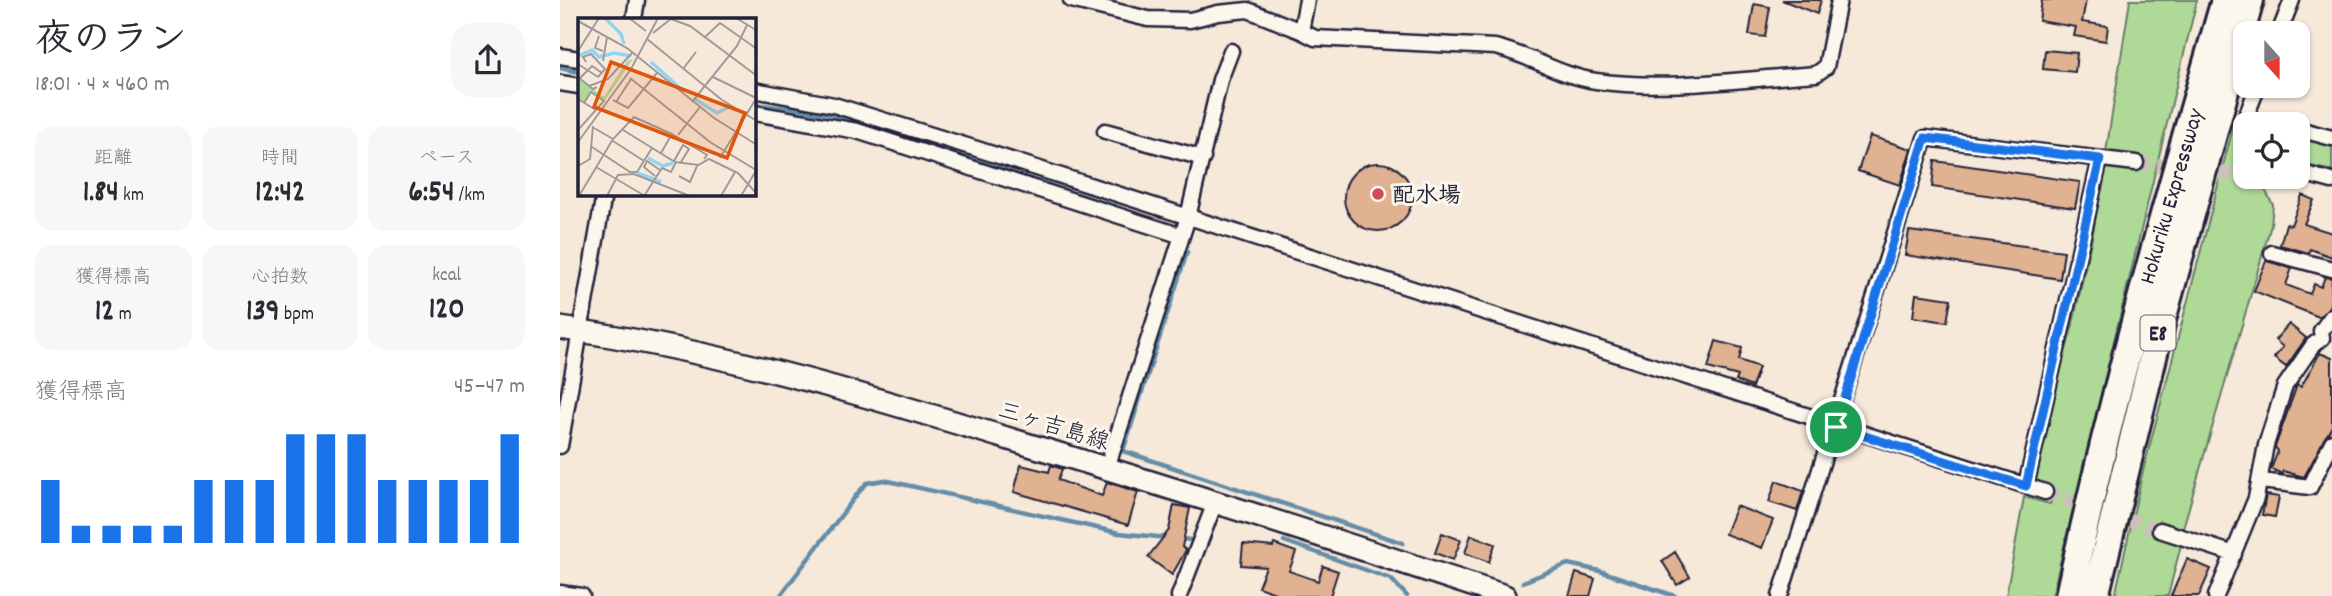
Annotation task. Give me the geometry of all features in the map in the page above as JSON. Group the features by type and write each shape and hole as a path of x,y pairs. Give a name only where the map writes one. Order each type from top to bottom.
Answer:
{"highway":[{"path":"2179,159 2213,0"},
{"name":"Hokuriku Expressway","path":"2069,596 2092,486 2179,159 2225,0"},
{"name":"Hokuriku Expressway","path":"2095,596 2153,354 2230,72 2253,0"}],"main road":[{"name":"三ヶ吉島線","path":"570,329 690,350 805,379 1216,500 1505,596"}],"street":[{"path":"634,18 637,0"},
{"path":"1071,0 1148,19 1190,20 1248,10 1315,38 1494,47 1515,51 1559,71 1595,81 1672,86 1816,74 1826,67 1839,0"},
{"path":"1301,31 1307,0"},
{"path":"2284,21 2292,0"},
{"path":"1107,468 1188,216 1220,80 1230,51"},
{"path":"560,56 578,60"},
{"path":"560,83 578,86"},
{"path":"756,90 834,105 2045,492"},
{"path":"756,113 857,131 1182,236"},
{"path":"1105,131 1203,158"},
{"path":"2310,132 2332,138"},
{"path":"1780,596 1836,427 1925,138 2136,163"},
{"path":"2026,486 2100,159"},
{"path":"2310,175 2332,181"},
{"path":"560,446 570,329 603,196"},
{"path":"2272,253 2332,269"},
{"path":"2216,596 2261,481 2266,445 2285,386 2313,345 2327,341 2321,331 2332,316"},
{"path":"2261,481 2311,486 2332,442"},
{"path":"1179,596 1216,500"},
{"path":"2160,530 2234,554"},
{"path":"560,593 582,596"}],"green space":[{"path":"2130,0 2197,0 2052,596 2006,596 2024,497 2050,504 2055,490 2030,480 2072,328 2094,228"},
{"path":"2233,128 2233,189 2265,189 2273,205 2271,225 2183,528 2165,525 2160,538 2181,545 2168,596 2115,596 2142,475"},
{"path":"2310,140 2332,145 2332,171 2310,166"}],"building":[{"path":"1782,0 1821,0 1817,14"},
{"path":"2042,0 2086,0 2082,22 2108,26 2106,41 2074,36 2076,27 2039,21"},
{"path":"1754,4 1770,7 1765,37 1749,35"},
{"path":"2045,50 2077,53 2075,72 2043,69"},
{"path":"1870,136 1911,149 1900,185 1858,171"},
{"path":"1935,161 2080,182 2075,208 1932,187"},
{"name":"配水場","path":"1371,163 1385,163 1397,168 1407,178 1412,197 1407,216 1397,226 1385,231 1371,231 1359,226 1349,216 1344,204 1344,190 1349,178 1359,168"},
{"path":"2302,195 2314,200 2304,224 2332,233 2332,257 2310,249 2309,253 2280,245 2286,224 2291,225"},
{"path":"1909,231 2064,251 2060,279 1905,255"},
{"path":"2266,261 2292,268 2286,285 2310,294 2314,284 2321,287 2325,277 2332,278 2330,307 2319,317 2254,291"},
{"path":"1916,294 1951,299 1947,322 1913,317"},
{"path":"2289,324 2306,338 2286,367 2274,358 2283,347 2275,340"},
{"path":"1716,341 1742,348 1739,360 1759,367 1752,387 1736,381 1738,376 1708,368"},
{"path":"2320,353 2332,358 2332,426 2304,477 2283,471 2282,474 2271,469 2278,451 2275,447 2297,385 2301,387"},
{"path":"1021,465 1049,472 1051,465 1062,469 1058,480 1102,496 1107,482 1138,492 1128,525 1014,492"},
{"path":"1776,481 1803,491 1797,511 1769,502"},
{"path":"2266,495 2279,497 2275,517 2262,515"},
{"path":"1174,505 1190,508 1182,547 1186,550 1172,575 1148,557 1169,530"},
{"path":"1736,506 1773,520 1762,548 1725,534"},
{"path":"1442,533 1461,540 1453,560 1435,553"},
{"path":"1471,535 1495,544 1489,562 1465,553"},
{"path":"1243,544 1273,547 1274,544 1296,552 1289,571 1318,581 1323,566 1338,571 1330,596 1284,596 1258,587 1266,567 1241,565"},
{"path":"1675,552 1690,577 1677,585 1662,561"},
{"path":"2187,559 2211,569 2199,596 2171,596"},
{"path":"1576,573 1595,579 1590,596 1569,596"}],"waterway":[{"path":"560,68 578,72"},
{"path":"756,104 831,114 1116,207"},
{"path":"1187,252 1123,451 1403,543"},
{"path":"780,596 858,493 867,483 884,480 1119,533 1168,538"},
{"path":"1181,539 1191,540"},
{"path":"1284,541 1391,579 1407,596"},
{"path":"1523,582 1568,564 1600,571 1675,596"}],"tunnel":[{"path":"2136,163 2233,174"},
{"path":"2045,492 2160,530"}],"place":[{"name":"配水場","path":"1378,194"}],"route":[{"path":"1925,138 2100,159 2026,486 1836,427 1925,138"}]}
